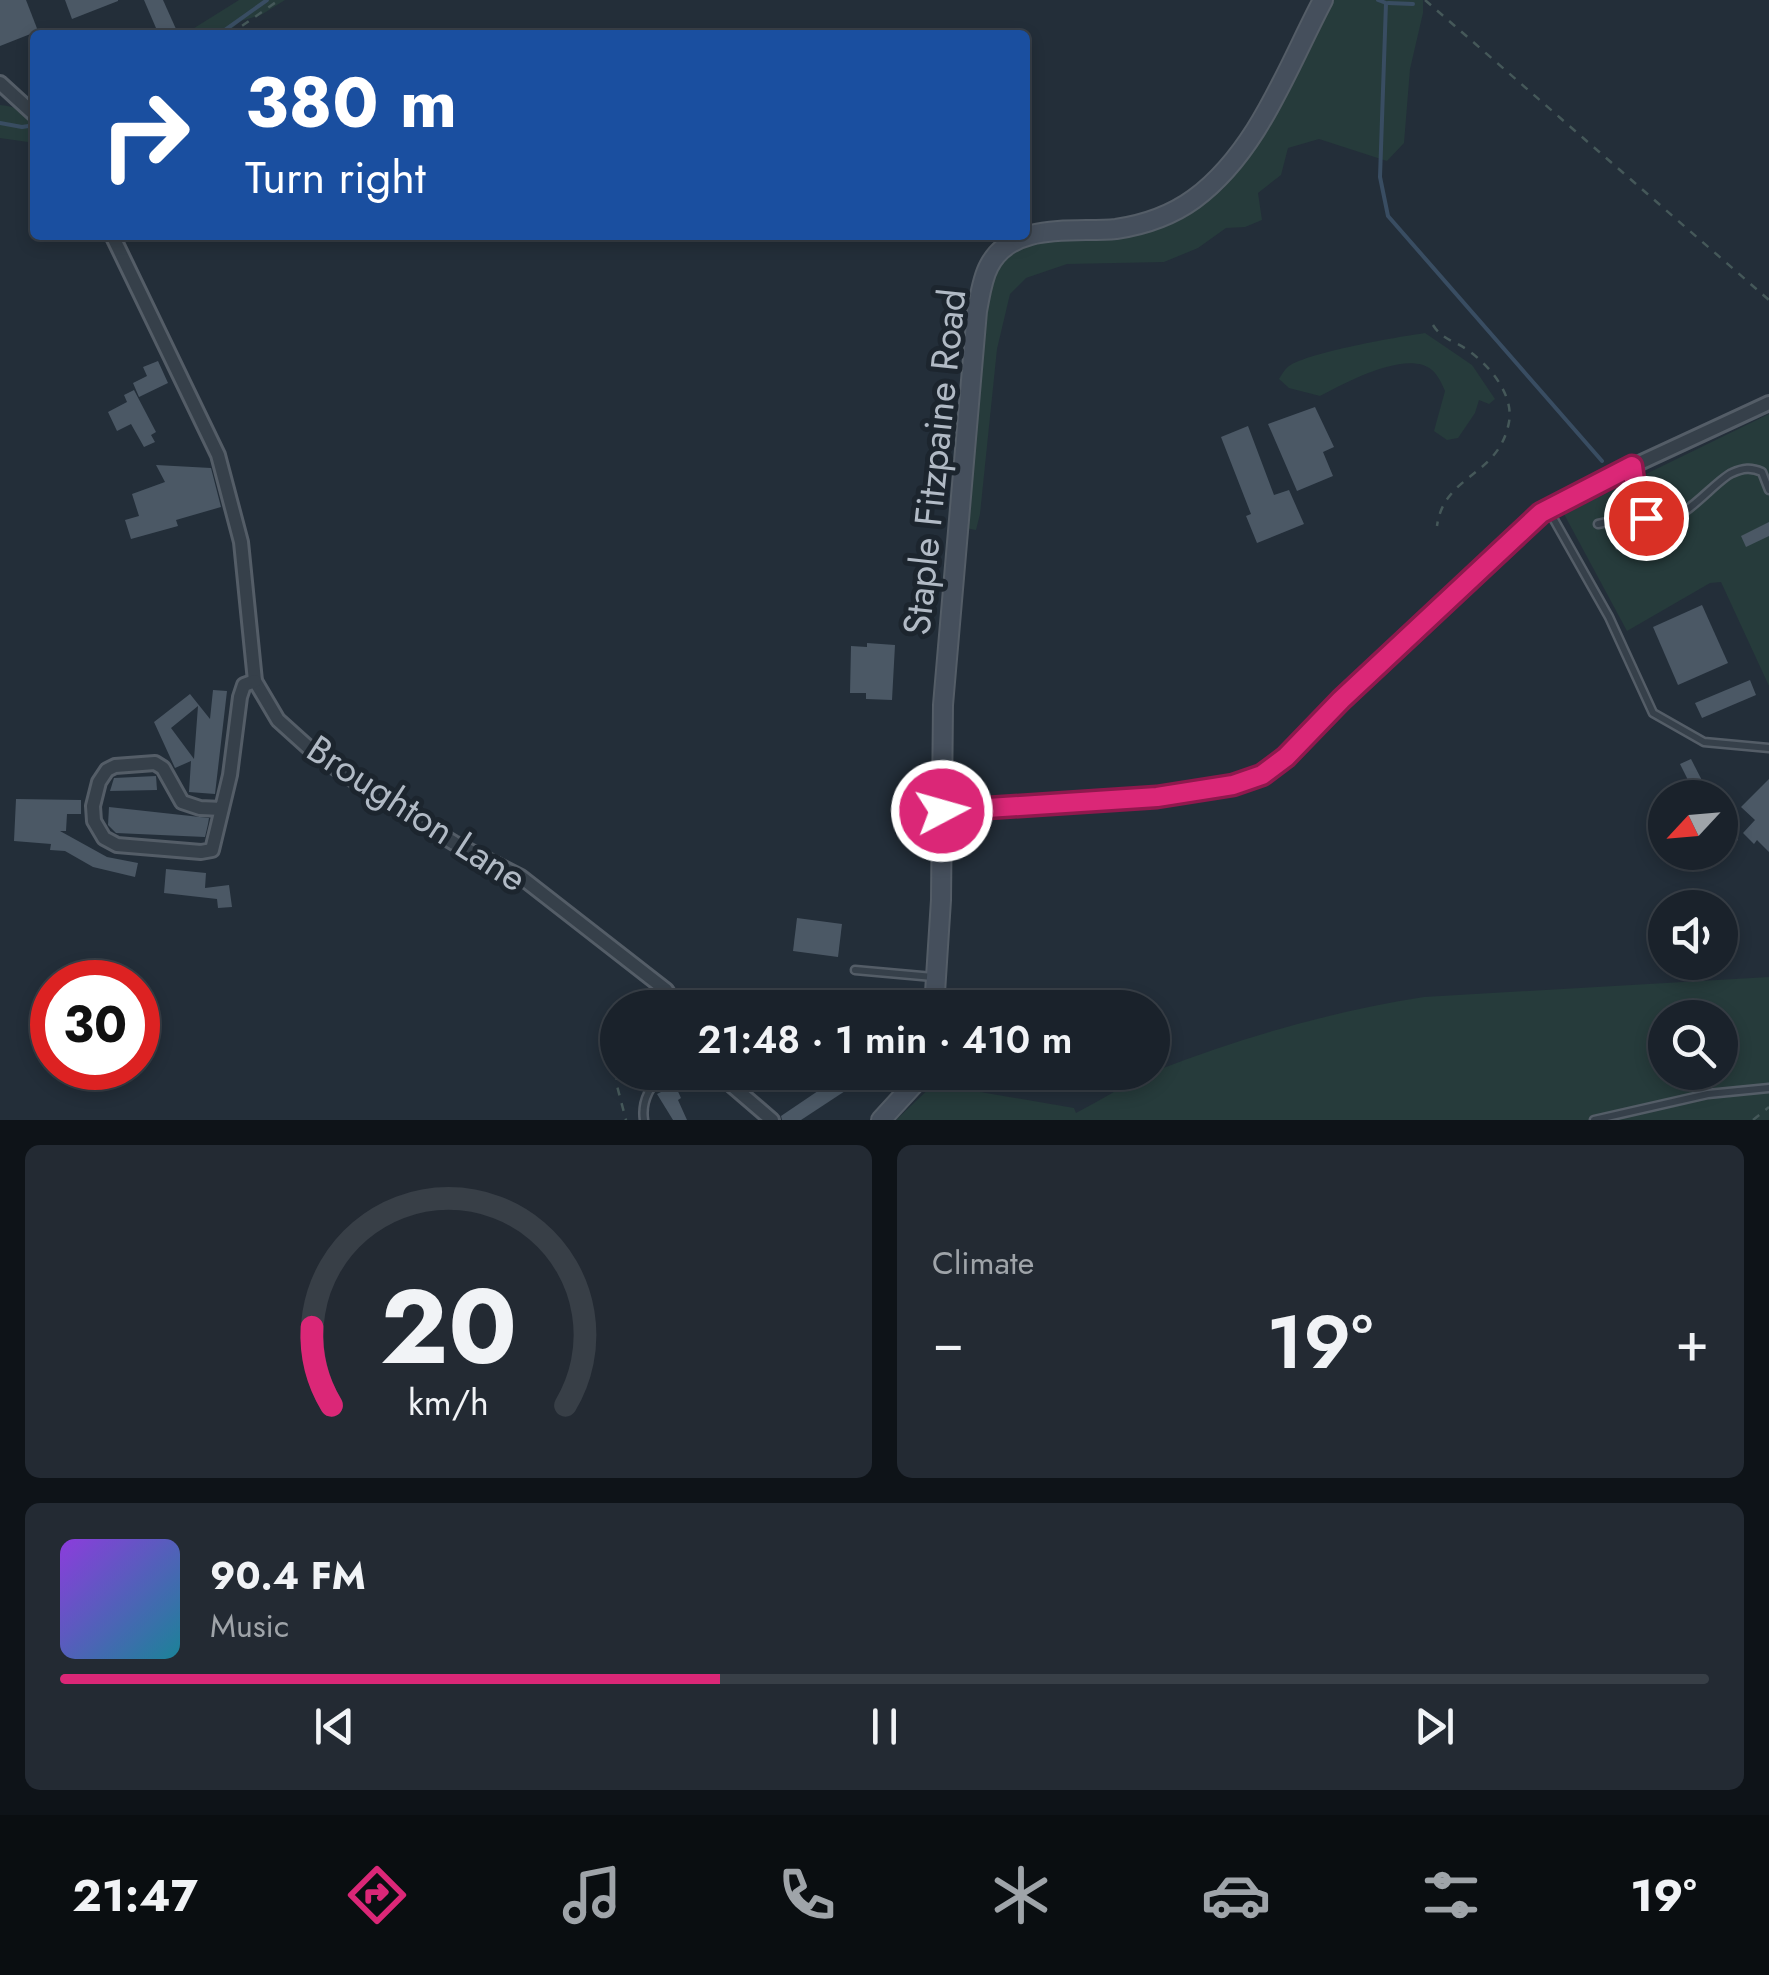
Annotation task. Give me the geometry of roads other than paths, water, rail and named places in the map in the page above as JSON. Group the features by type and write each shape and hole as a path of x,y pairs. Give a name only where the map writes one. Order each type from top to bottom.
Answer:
{"street":[{"name":"Staple Fitzpaine Road","path":"1030,236 1149,222 1194,199 1228,167 1250,138 1322,0"},
{"path":"0,83 30,110"},
{"name":"Broughton Lane","path":"114,240 218,455 241,542 256,681 278,720 319,757 438,833 521,877 666,990"},
{"name":"Staple Fitzpaine Road","path":"935,990 948,620 977,311 990,263 1022,240"},
{"path":"942,811 1157,797 1233,785 1262,775 1286,757 1390,654 1548,508 1769,403"},
{"path":"222,808 200,808 182,802 164,768 154,763 106,770 93,806 94,822 104,838 117,845 202,852 214,846 222,808 236,741 240,697 244,685 256,681"},
{"path":"737,1090 772,1120"},
{"path":"881,1120 909,1090"}],"lane":[{"path":"1632,466 1638,508 1646,518 1665,523 1703,498 1728,474 1752,467 1762,472 1769,490"},
{"path":"1548,508 1609,616 1654,714 1704,742 1769,748"},
{"path":"1598,524 1626,518 1638,508"},
{"path":"855,970 936,977"},
{"path":"1594,1120 1708,1094 1769,1088"},
{"path":"644,1120 642,1111 650,1090"}],"waterway":[{"path":"225,30 267,0"},
{"path":"1378,0 1386,3 1380,177 1388,216 1602,461"},
{"path":"1388,3 1413,4"},
{"path":"0,123 30,126"}]}
